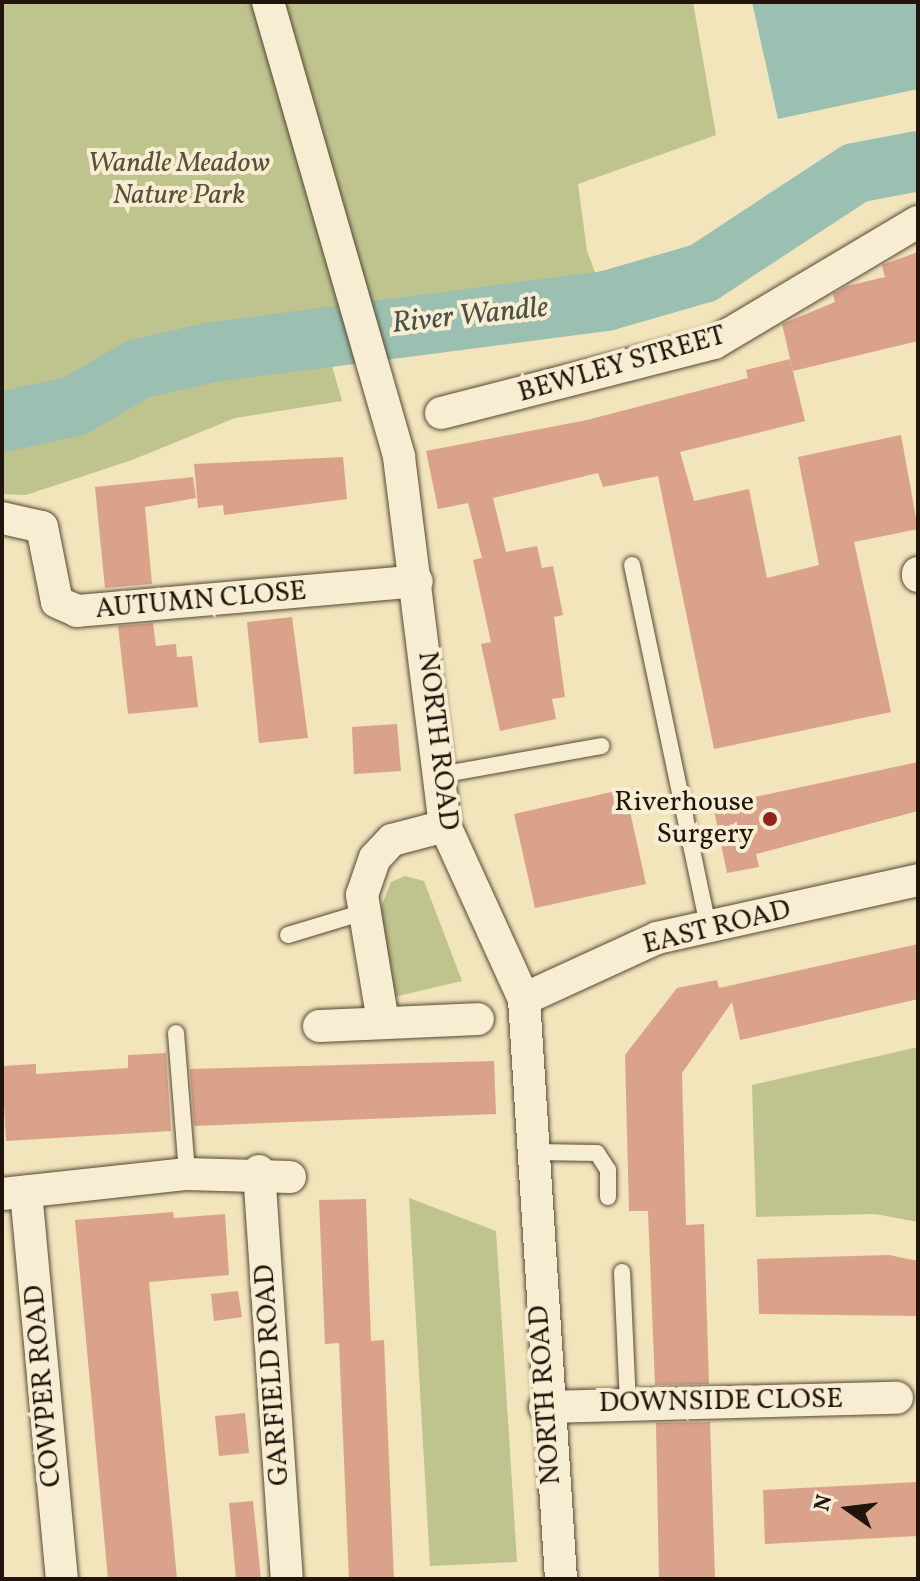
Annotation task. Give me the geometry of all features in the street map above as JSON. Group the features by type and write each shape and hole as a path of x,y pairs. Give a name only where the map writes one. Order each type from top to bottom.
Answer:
{"street":[{"name":"NORTH ROAD","path":"268,2 376,363 417,581 445,826 524,999 545,1407 561,1579"},
{"name":"BEWLEY STREET","path":"441,413 714,343 918,222"},
{"name":"AUTUMN CLOSE","path":"2,518 42,527 57,602 77,611 417,581"},
{"path":"383,1022 362,895 383,848 402,834 445,826"},
{"name":"EAST ROAD","path":"524,999 657,938 918,880"},
{"path":"319,1026 478,1019"},
{"name":"GARFIELD ROAD","path":"14,1193 187,1174 274,1174 287,1579"},
{"name":"COWPER ROAD","path":"14,1193 62,1579"},
{"name":"DOWNSIDE CLOSE","path":"545,1407 897,1398"}],"lane":[{"path":"632,565 708,927"},
{"path":"440,775 601,746"},
{"path":"288,935 364,912"},
{"path":"176,1033 187,1174"},
{"path":"534,1152 597,1153 608,1170 608,1197"},
{"path":"622,1272 628,1405"}],"green space":[{"name":"Wandle Meadow Nature Park","path":"2,2 693,2 716,135 578,184 587,251 606,301 323,334 342,401 235,418 132,460 26,495 2,494"},
{"path":"405,876 424,881 462,981 394,997 376,920 391,882"},
{"path":"918,1047 918,1222 875,1214 756,1217 752,1085"},
{"path":"409,1198 496,1231 517,1562 430,1566"}],"shaded area":[{"path":"752,2 918,2 918,89 778,119"}],"building":[{"path":"918,252 918,341 793,371 782,324 835,302 833,294 847,286 885,277 882,265"},
{"path":"790,359 805,421 680,452 694,501 749,489 767,578 819,565 798,457 901,435 918,529 854,542 891,712 714,749 658,476 603,487 598,473 493,498 506,552 537,546 542,568 553,566 563,615 554,617 565,697 552,699 556,719 500,731 481,644 491,642 473,560 482,558 468,503 438,509 426,451 587,420 748,378 746,370"},
{"path":"343,457 347,499 224,515 223,505 198,508 194,464"},
{"path":"193,477 196,498 145,507 152,584 105,588 95,487"},
{"path":"292,617 308,738 259,743 247,622"},
{"path":"153,623 156,646 176,644 177,657 192,656 198,707 128,714 118,626"},
{"path":"397,724 401,771 354,774 352,727"},
{"path":"918,762 918,811 756,854 759,867 727,873 713,806"},
{"path":"625,789 646,884 535,908 514,814"},
{"path":"918,944 918,999 740,1040 732,1002 682,1073 686,1225 704,1224 709,1384 655,1385 648,1211 629,1211 625,1055 677,988 717,980 719,988"},
{"path":"166,1053 171,1131 6,1141 2,1066 36,1064 36,1074 128,1068 128,1055"},
{"path":"494,1061 496,1114 194,1126 190,1069"},
{"path":"366,1199 371,1341 384,1340 394,1579 349,1579 339,1343 325,1344 319,1200"},
{"path":"173,1212 174,1218 225,1214 229,1275 149,1282 177,1579 108,1579 75,1220"},
{"path":"889,1255 918,1261 918,1316 759,1314 757,1259"},
{"path":"238,1291 242,1317 214,1321 211,1294"},
{"path":"245,1413 249,1453 219,1456 215,1416"},
{"path":"710,1422 715,1579 659,1579 656,1423"},
{"path":"918,1482 918,1536 765,1544 763,1490"},
{"path":"253,1501 261,1579 236,1579 229,1503"}],"waterway":[{"name":"River Wandle","path":"2,422 75,406 138,369 213,352 606,301 703,273 855,173 918,161"}],"place":[{"name":"Riverhouse Surgery","path":"770,819"}]}
